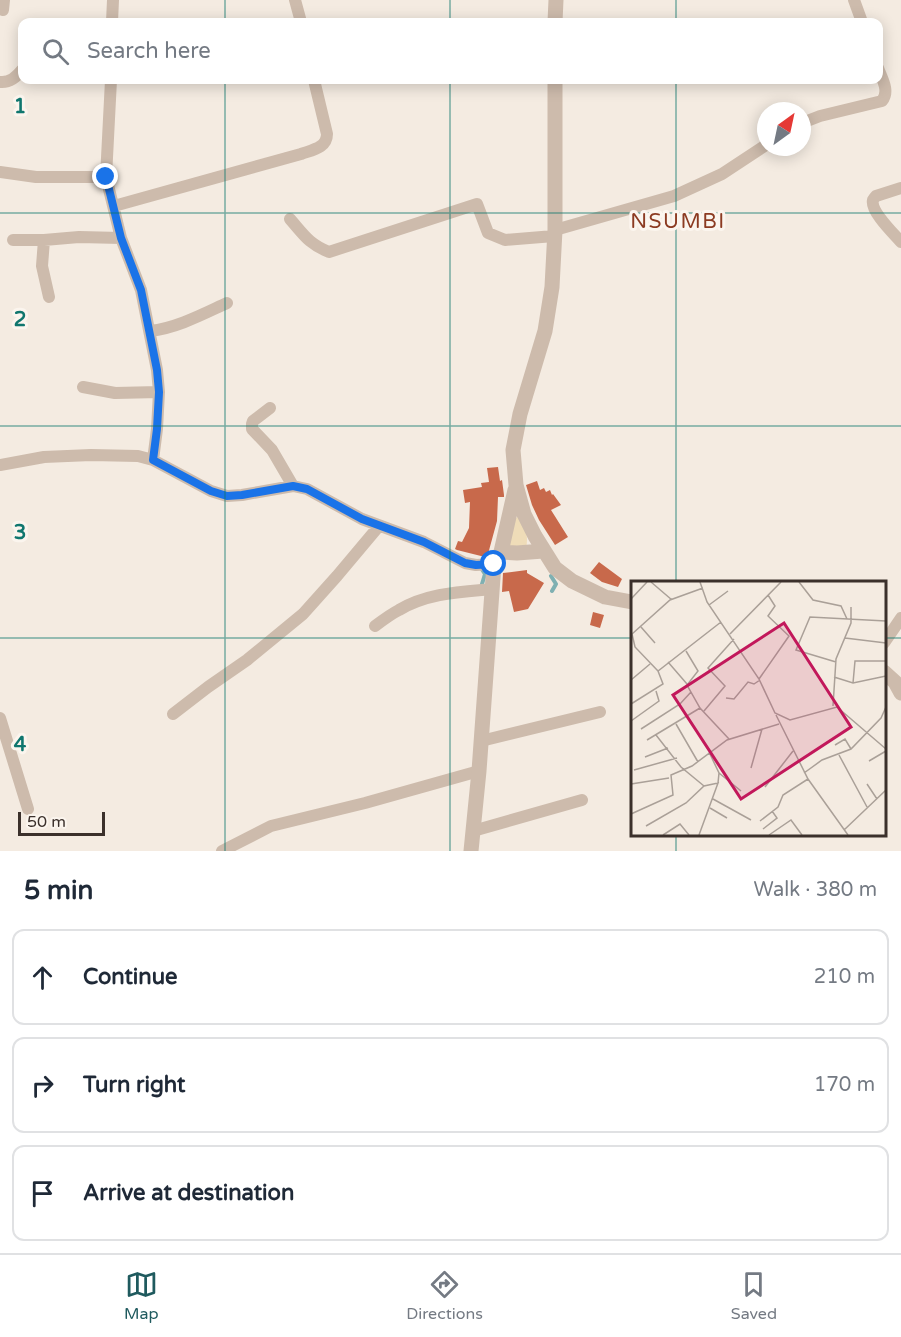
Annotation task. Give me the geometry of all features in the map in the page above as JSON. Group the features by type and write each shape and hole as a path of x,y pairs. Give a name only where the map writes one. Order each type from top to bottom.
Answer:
{"street":[{"path":"112,18 113,0"},
{"path":"295,0 300,18"},
{"path":"555,18 556,0"},
{"path":"854,0 861,18"},
{"path":"0,82 10,81 18,76"},
{"path":"811,120 882,101 887,93 883,80"},
{"path":"111,84 106,177 121,238 141,290 157,370 159,392 153,460"},
{"path":"114,206 323,146 327,134 315,84"},
{"path":"555,84 555,233 552,287 545,331 520,414 513,450 516,485 524,514 555,568 572,581 605,597 631,602"},
{"path":"290,219 315,247 329,252 477,204 488,233 505,240 555,233 674,196 722,174 757,151"},
{"path":"0,172 36,177 106,177"},
{"path":"901,188 876,196 873,202 878,216 901,242"},
{"path":"13,240 121,238"},
{"path":"44,240 42,266 49,297"},
{"path":"150,331 164,329 227,303"},
{"path":"83,387 115,393 159,392"},
{"path":"270,408 253,421 252,429 272,450 293,486"},
{"path":"0,465 44,457 138,456 153,460 211,491 227,496 293,486 307,489 362,519 424,542 465,563 476,565 517,553 543,550"},
{"path":"471,851 482,741 492,589 497,558 516,485"},
{"path":"173,714 247,660 303,614 380,526"},
{"path":"375,626 400,609 421,600 446,593 492,589"},
{"path":"886,641 901,618"},
{"path":"886,673 901,693"},
{"path":"482,741 600,712"},
{"path":"0,718 28,809"},
{"path":"222,851 271,826 479,771"},
{"path":"473,831 582,800"}],"sand":[{"path":"518,516 526,531 526,548 507,548 513,522"}],"building":[{"path":"498,467 504,497 498,497 497,521 487,556 455,549 458,541 462,542 469,528 470,502 465,503 463,490 482,487 481,483 489,482 487,468"},
{"path":"537,481 540,490 544,488 546,492 550,490 561,505 551,510 568,537 555,545 539,520 526,485"},
{"path":"599,562 622,579 618,587 602,582 590,573"},
{"path":"527,570 527,573 544,583 528,609 514,612 509,591 502,592 503,573"},
{"path":"593,612 604,615 600,628 590,625"}],"waterway":[{"path":"481,568 485,574 482,584"},
{"path":"551,576 556,584 552,591"}],"district":[{"name":"NSUMBI","path":"678,221"}],"route":[{"path":"106,177 121,238 141,290 157,370 159,392 153,460 211,491 227,496 293,486 307,489 362,519 424,542 465,563 494,564"}]}
